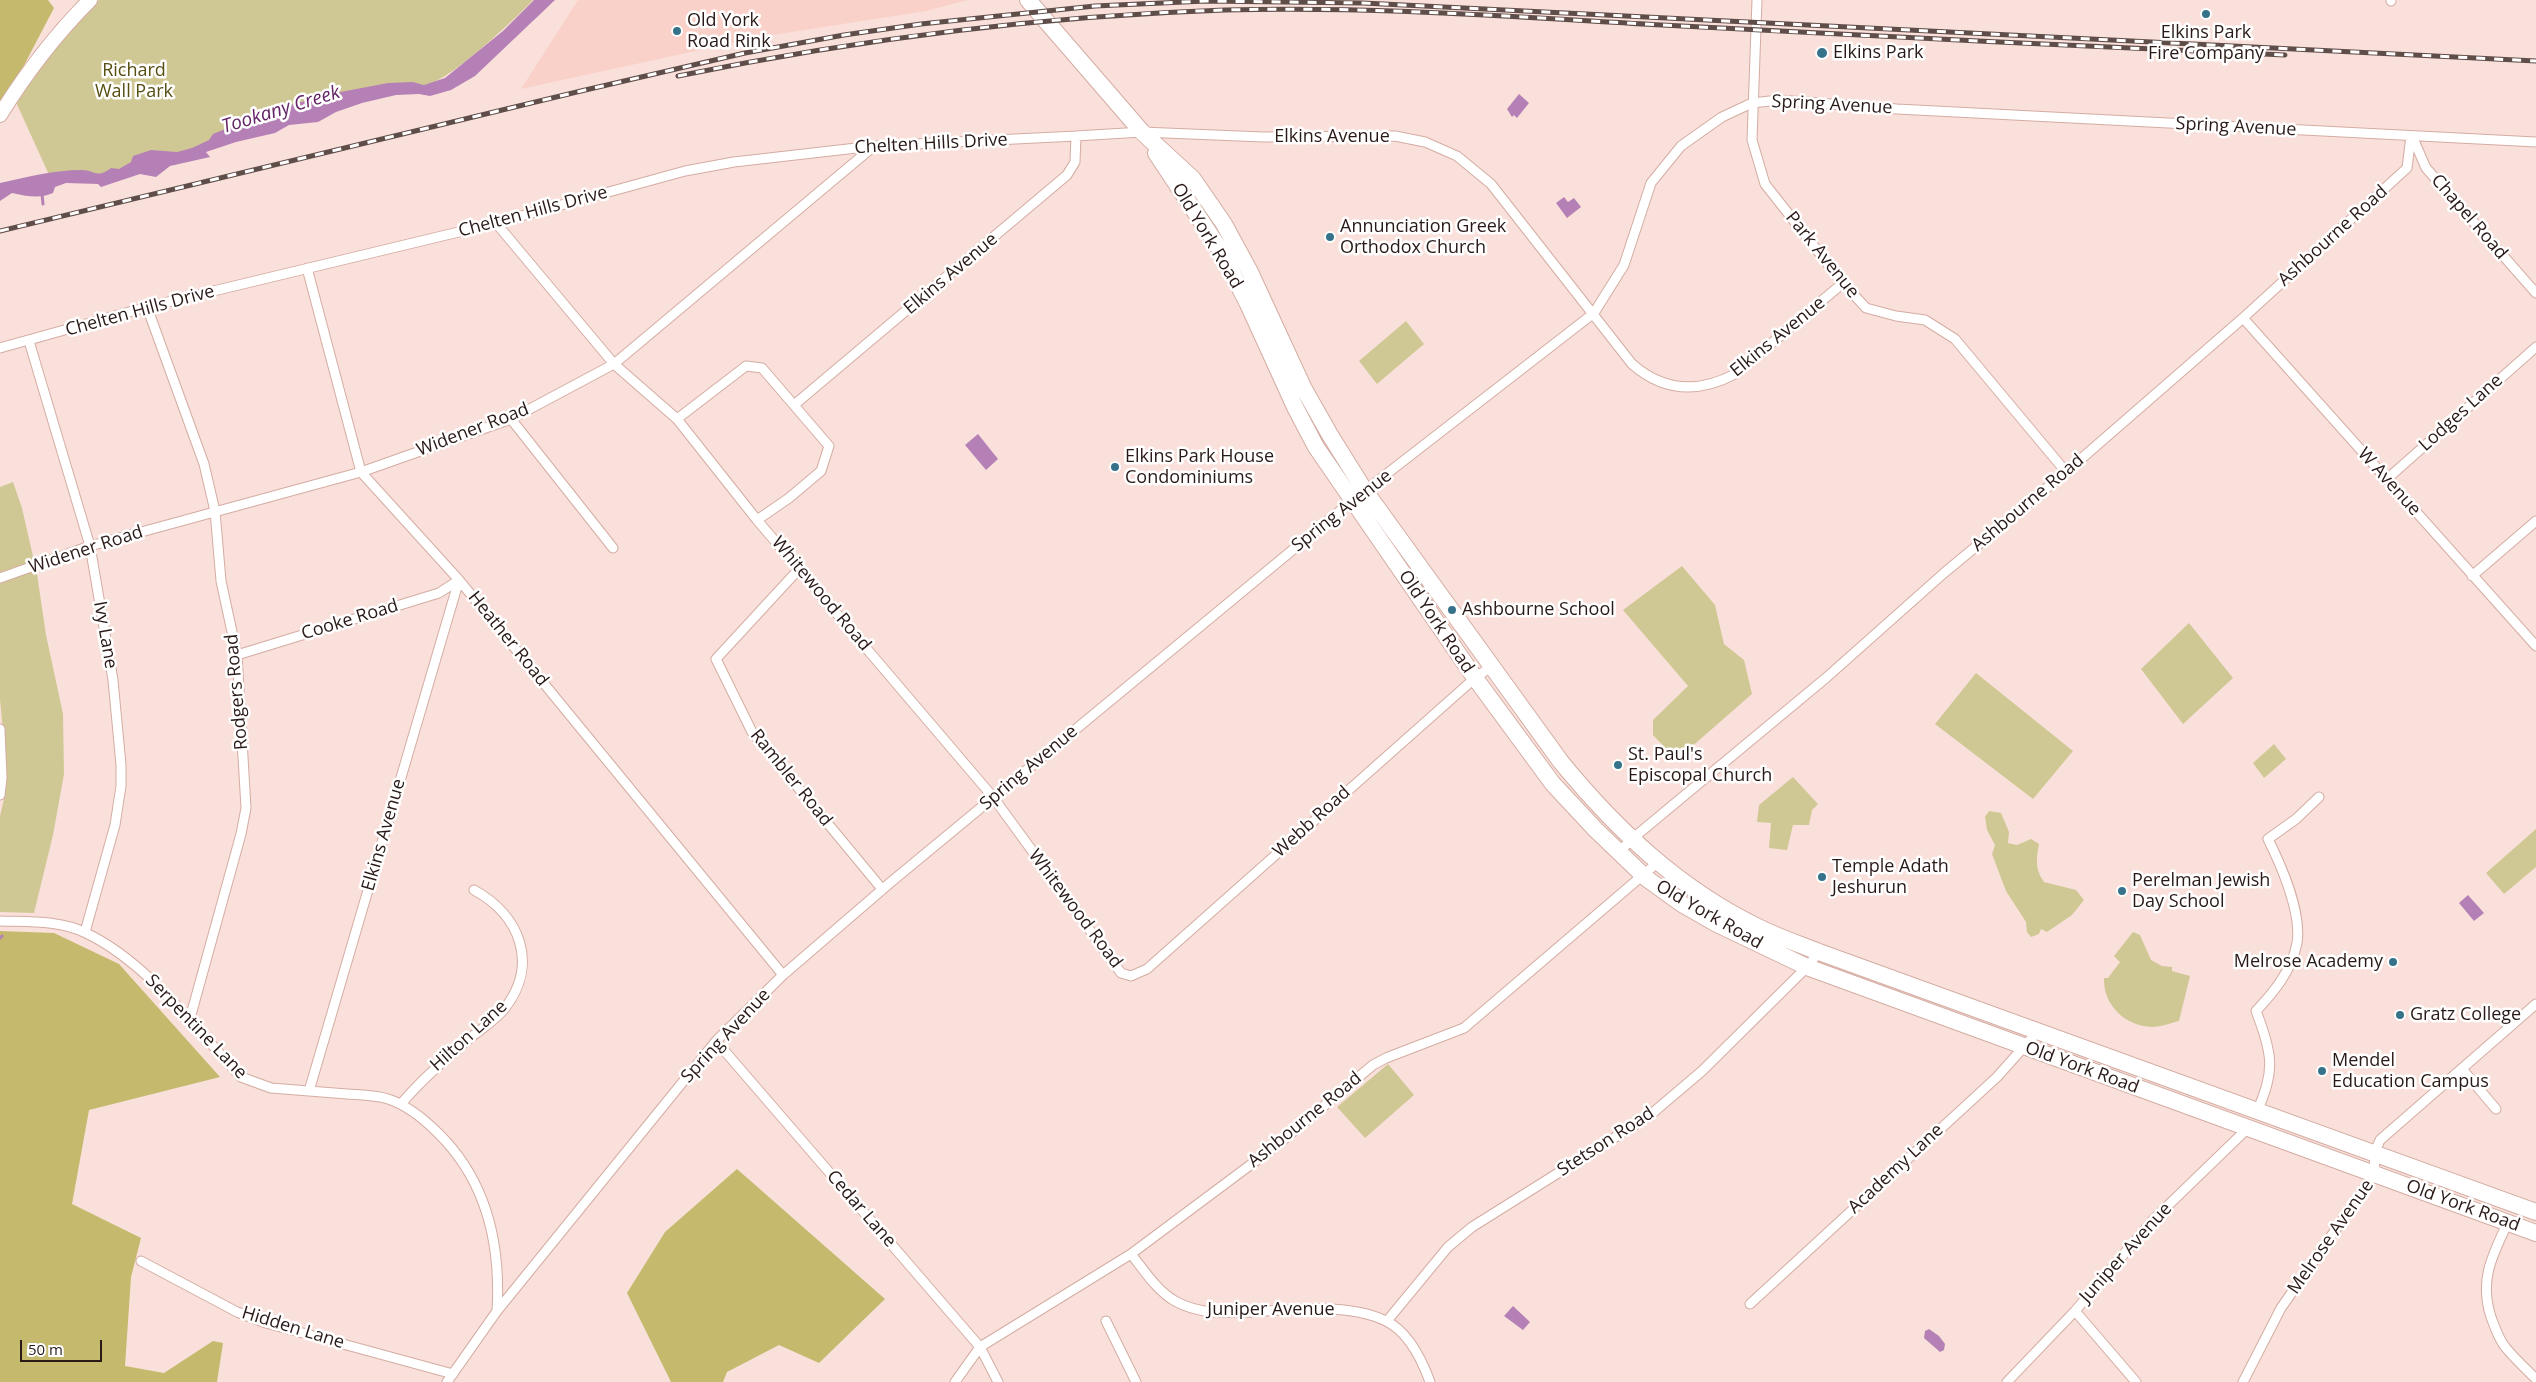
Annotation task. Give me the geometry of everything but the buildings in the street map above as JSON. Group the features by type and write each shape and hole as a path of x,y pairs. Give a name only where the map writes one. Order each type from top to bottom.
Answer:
{"highway":[{"name":"Old York Road","path":"1028,0 1142,132 1193,179 1224,224 1250,272 1304,389 1359,496 1475,678 1553,784 1643,875 1682,904 1717,924 1807,967 2536,1232"},
{"name":"Old York Road","path":"1359,496 1492,666 1560,762 1596,804 1657,863 1709,900 1750,923 1819,952 2536,1212"}],"main road":[{"path":"0,115 26,73 56,36 90,0"}],"street":[{"name":"Park Avenue","path":"1757,0 1752,140 1765,184 1843,283 1866,308 1879,313 1925,320 1955,339 2066,472"},
{"name":"Spring Avenue","path":"447,1382 497,1311 716,1041 783,975 882,889 1359,496 1594,313 1624,266 1652,183 1664,164 1698,132 1752,103 1779,100 1896,109 2536,142"},
{"name":"Elkins Avenue","path":"794,405 1068,175 1075,162 1076,136 1142,132 1263,137 1395,136 1425,142 1457,156 1490,184 1594,313 1632,364 1644,375 1672,386 1704,387 1718,384 1735,374 1843,283"},
{"name":"Chelten Hills Drive","path":"0,348 147,307 496,224 685,170 734,162 874,146 1076,136"},
{"name":"Chapel Road","path":"2411,136 2426,168 2536,293"},
{"name":"Ashbourne Road","path":"1619,852 1632,839 1827,677 1944,573 2066,472 2243,318 2407,168 2411,136"},
{"name":"Widener Road","path":"0,578 90,546 361,472 511,419 614,364 874,146"},
{"name":"Whitewood Road","path":"496,224 614,364 677,419 757,520 993,797 1115,966 1121,973 1131,976"},
{"name":"Heather Road","path":"307,268 361,472 459,580 783,975"},
{"name":"Rodgers Road","path":"147,307 204,464 215,511 221,581 237,655 246,808 241,834 190,1022"},
{"name":"W Avenue","path":"2243,318 2536,646"},
{"name":"Ivy Lane","path":"29,341 90,546 113,680 121,786 116,825 86,932"},
{"name":"Lodges Lane","path":"2386,479 2536,347"},
{"path":"677,419 746,366 762,368 829,446 821,472 789,498 757,520"},
{"path":"511,419 613,548"},
{"path":"2472,576 2536,521"},
{"name":"Rambler Road","path":"799,569 716,659 752,732 882,889"},
{"name":"Elkins Avenue","path":"309,1091 459,580"},
{"name":"Cooke Road","path":"237,655 439,593 459,580"},
{"name":"Webb Road","path":"1131,976 1147,969 1475,678 1492,666"},
{"path":"0,729 2,778 0,795"},
{"path":"2257,1111 2269,1087 2270,1063 2267,1040 2256,1011 2278,986 2297,942 2296,924 2282,866 2268,840 2296,819 2319,797"},
{"name":"Ashbourne Road","path":"955,1382 980,1347 1131,1254 1277,1145 1374,1065 1386,1058 1464,1028 1657,863"},
{"name":"Hilton Lane","path":"401,1104 426,1075 503,1010 517,987 522,961 517,933 495,904 474,890"},
{"name":"Serpentine Lane","path":"0,921 54,924 86,932 136,966 241,1077 271,1088 380,1097 401,1104 430,1124 447,1142 476,1183 486,1208 498,1272 497,1311"},
{"name":"Stetson Road","path":"1387,1321 1448,1247 1472,1227 1649,1116 1702,1071 1807,967 1819,952"},
{"name":"Melrose Avenue","path":"2243,1382 2281,1308 2375,1174 2374,1154 2380,1140 2536,1004"},
{"name":"Academy Lane","path":"1750,1304 1997,1076 2038,1031"},
{"name":"Cedar Lane","path":"716,1041 980,1347 998,1382"},
{"path":"2462,1069 2496,1109"},
{"name":"Juniper Avenue","path":"2007,1382 2075,1311 2153,1220 2248,1128"},
{"path":"2508,1222 2488,1268 2485,1287 2487,1306 2495,1328 2505,1347 2536,1381"},
{"name":"Juniper Avenue","path":"1131,1254 1165,1294 1190,1308 1222,1313 1329,1308 1387,1321"},
{"name":"Hidden Lane","path":"141,1262 237,1312 266,1323 453,1374"},
{"path":"2075,1311 2136,1382"},
{"path":"1106,1321 1136,1382"},
{"path":"1387,1321 1408,1341 1430,1382"}],"shaded area":[{"path":"0,0 48,0 54,8 0,111"},
{"path":"578,0 968,0 926,11 760,37 521,89"},
{"path":"0,931 54,933 119,964 220,1077 89,1110 72,1204 141,1238 131,1277 125,1366 164,1373 213,1341 223,1343 217,1382 0,1382"},
{"path":"737,1169 885,1299 819,1363 779,1345 727,1372 723,1382 671,1382 627,1293 665,1232"}],"green space":[{"name":"Richard Wall Park","path":"99,0 533,0 481,49 435,82 424,85 413,82 206,145 95,176 50,177 15,100 34,70"},
{"path":"1406,321 1424,344 1377,384 1359,361"},
{"path":"13,482 22,508 37,574 46,635 63,714 64,774 53,835 34,913 0,912 0,816 4,799 6,765 0,699 0,487"},
{"path":"1682,566 1715,605 1724,644 1744,660 1752,694 1689,749 1673,756 1653,735 1653,720 1688,686 1623,610"},
{"path":"2189,623 2233,678 2183,724 2141,669"},
{"path":"1976,673 2073,751 2033,799 1935,724"},
{"path":"2274,744 2286,759 2264,778 2253,763"},
{"path":"1793,777 1818,804 1812,810 1809,825 1793,825 1787,850 1769,848 1771,823 1757,822 1759,805"},
{"path":"1989,811 2001,813 2009,832 2008,843 2017,845 2031,839 2039,844 2037,864 2044,882 2076,890 2084,900 2072,915 2047,932 2041,929 2039,934 2031,937 2027,932 2026,922 2006,891 1992,854 1995,845 1987,830 1985,817"},
{"path":"2536,829 2536,867 2504,894 2486,873"},
{"path":"2133,932 2140,935 2151,960 2162,966 2172,967 2172,971 2190,976 2179,1021 2152,1027 2133,1023 2118,1012 2107,997 2104,978 2108,978 2120,962 2114,956"},
{"path":"1388,1064 1414,1095 1365,1138 1337,1107"}],"water":[{"name":"Tookany Creek","path":"534,0 555,0 475,76 451,90 430,96 419,94 396,95 362,103 336,112 318,122 289,125 275,133 236,142 206,152 210,157 170,166 156,177 140,174 101,187 98,184 66,183 55,187 53,193 48,195 33,196 12,193 0,201 0,183 61,171 86,170 102,173 111,168 119,169 131,162 133,156 151,150 177,152 192,148 209,140 213,134 235,125 252,125 287,106 330,94 388,83 413,82 424,85 445,78 503,31"},
{"path":"1519,94 1529,103 1517,118 1514,115 1512,117 1507,109"},
{"path":"1564,197 1568,202 1574,198 1581,207 1567,218 1556,203"},
{"path":"978,434 998,459 986,470 965,445"},
{"path":"2468,895 2484,913 2474,921 2459,903"},
{"path":"1513,1306 1530,1322 1523,1330 1504,1316"},
{"path":"1929,1329 1939,1336 1945,1344 1944,1350 1940,1352 1924,1338 1925,1331"}],"waterway":[{"path":"42,194 43,204"}],"railway":[{"path":"0,231 745,53 844,35 921,24 1095,6 1206,1 1363,3 2536,61"},
{"path":"678,76 814,51 950,31 1156,13 1279,9 1444,13 2285,55"}],"place":[{"name":"Elkins Park Fire Company","path":"2206,14"},
{"name":"Old York Road Rink","path":"677,31"},
{"name":"Elkins Park","path":"1822,53"},
{"name":"Annunciation Greek Orthodox Church","path":"1330,237"},
{"name":"Elkins Park House Condominiums","path":"1115,467"},
{"name":"Ashbourne School","path":"1452,610"},
{"name":"St. Paul's Episcopal Church","path":"1618,765"},
{"name":"Temple Adath Jeshurun","path":"1822,877"},
{"name":"Perelman Jewish Day School","path":"2122,891"},
{"name":"Melrose Academy","path":"2393,962"},
{"name":"Gratz College","path":"2400,1015"},
{"name":"Mendel Education Campus","path":"2322,1071"}]}
